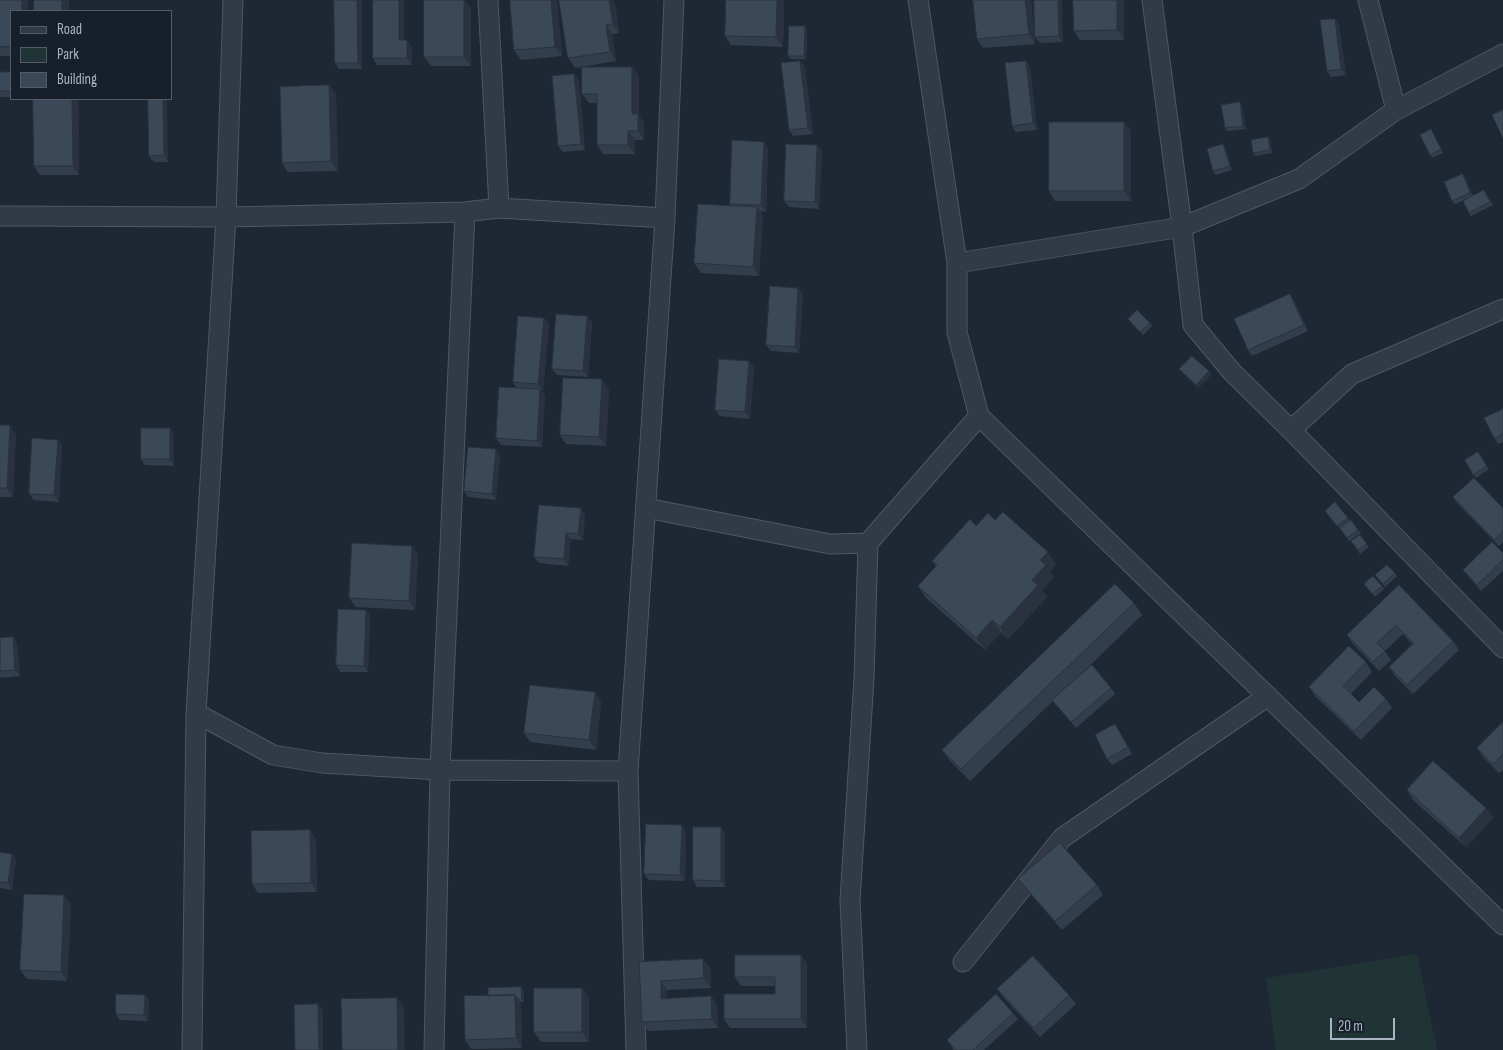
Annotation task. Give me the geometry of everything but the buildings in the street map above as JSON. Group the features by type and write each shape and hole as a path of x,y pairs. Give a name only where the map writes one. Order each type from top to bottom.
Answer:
{"street":[{"path":"192,1050 196,713 226,216 233,0"},
{"path":"488,0 499,208"},
{"path":"636,1050 628,771 665,218 674,0"},
{"path":"918,0 957,263 957,332 980,416 1503,925"},
{"path":"1152,0 1193,325 1232,372 1503,648"},
{"path":"1368,0 1396,110"},
{"path":"957,263 1182,227 1300,179 1396,110 1503,54"},
{"path":"0,216 226,216 465,212 499,208 665,218"},
{"path":"434,1050 440,770 465,212"},
{"path":"1291,430 1352,374 1503,309"},
{"path":"857,1050 850,900 864,679 868,543 980,416"},
{"path":"646,508 830,544 868,543"},
{"path":"962,962 1062,838 1268,696"},
{"path":"196,713 273,755 322,763 440,770 628,771"}],"green space":[{"path":"1417,954 1437,1050 1276,1050 1266,978"}]}
